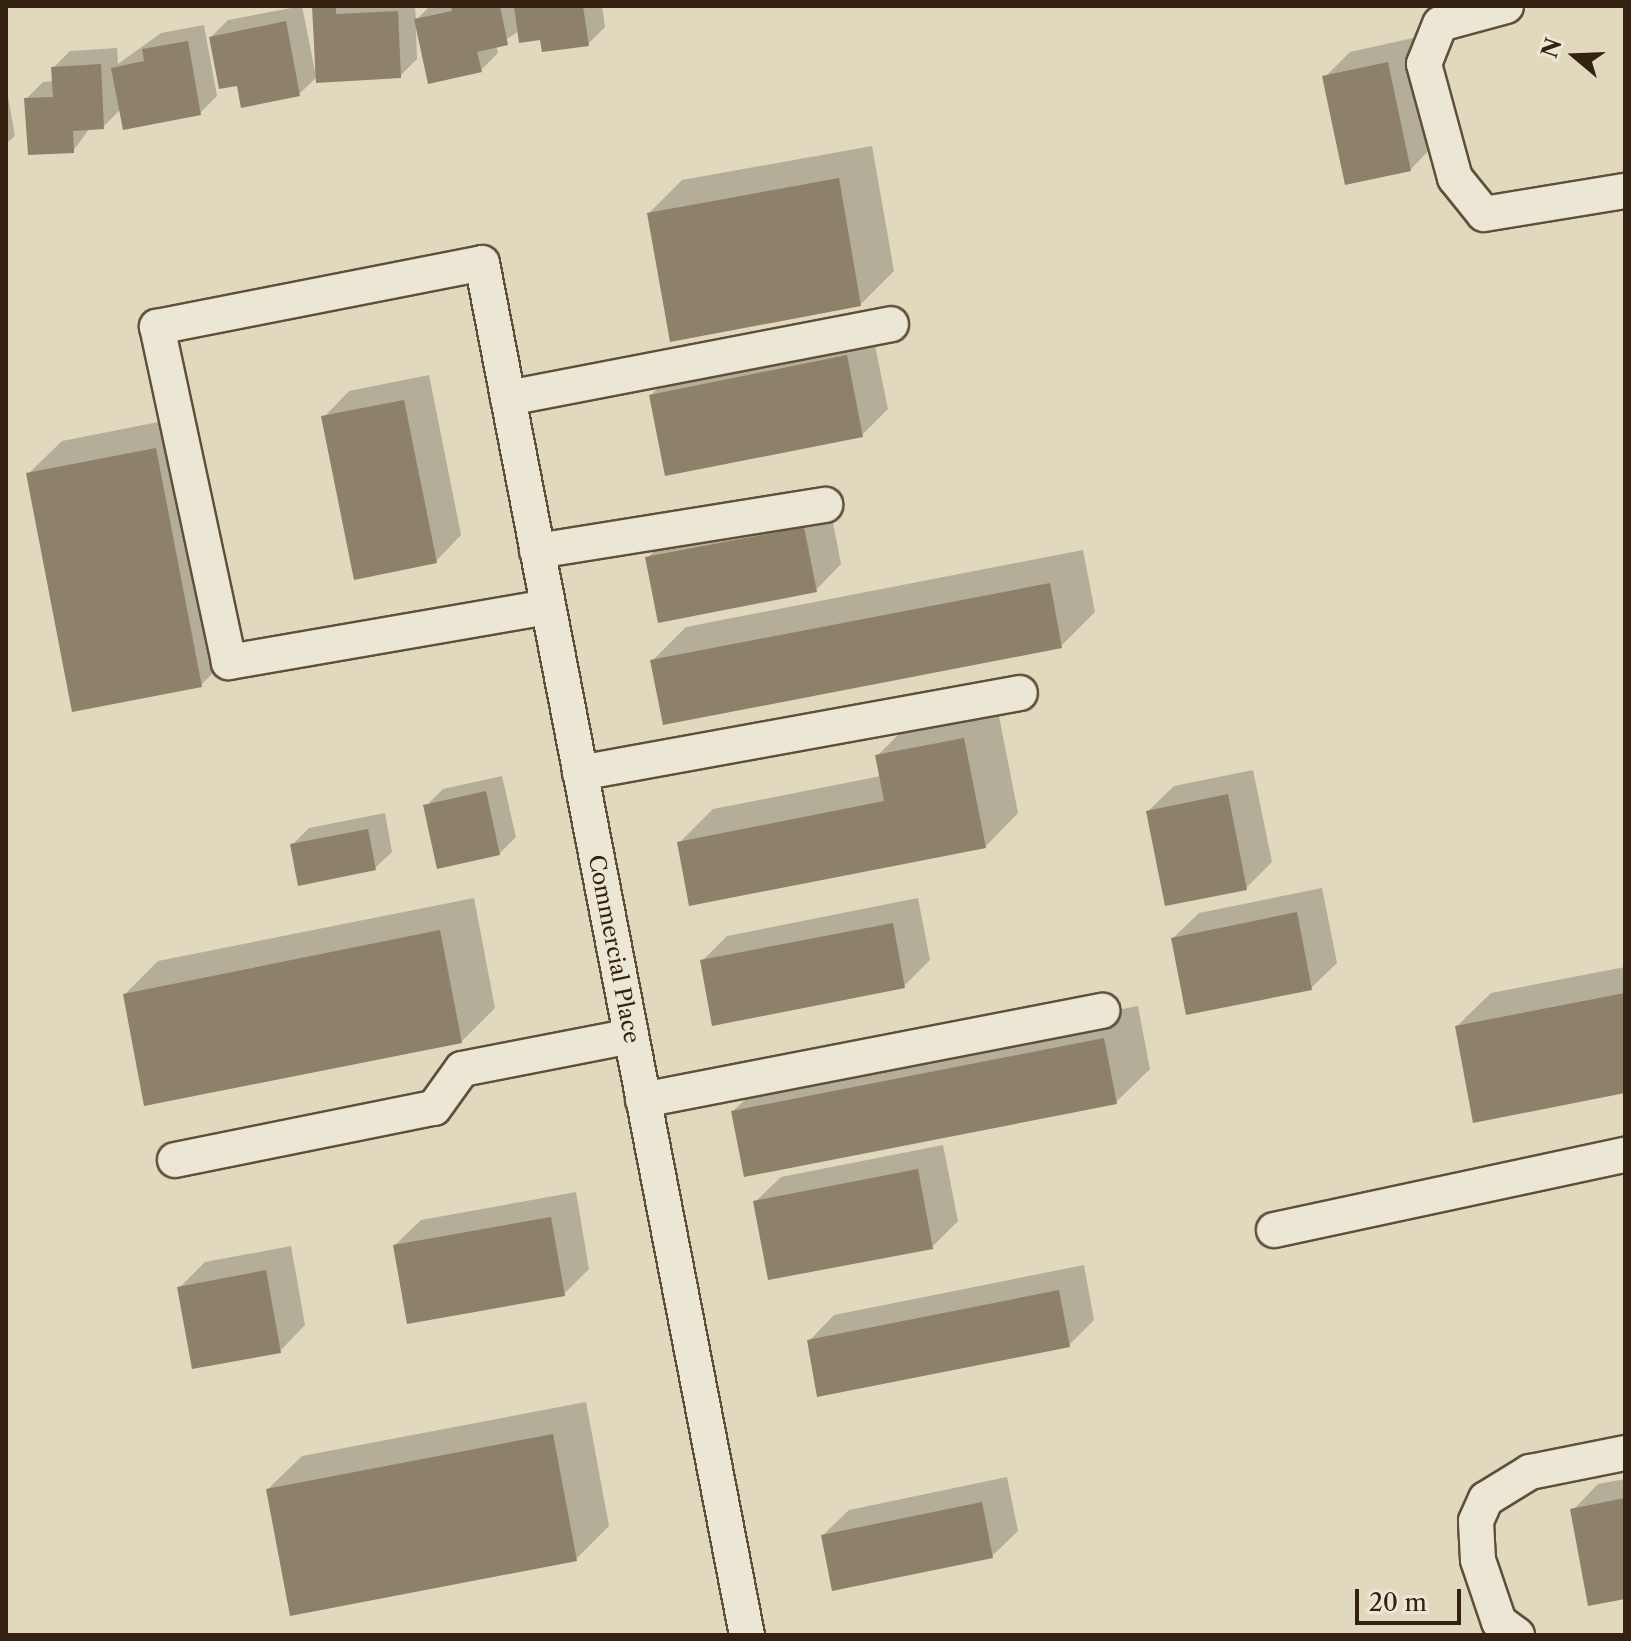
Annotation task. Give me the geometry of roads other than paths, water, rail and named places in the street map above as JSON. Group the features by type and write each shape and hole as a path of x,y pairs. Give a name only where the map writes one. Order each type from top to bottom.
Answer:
{"street":[{"path":"1506,6 1440,24 1424,64 1455,178 1484,214 1625,191"},
{"name":"Commercial Place","path":"548,607 229,662 157,327 482,263 747,1635"},
{"path":"508,398 891,324"},
{"path":"537,551 825,505"},
{"path":"580,773 1020,693"},
{"path":"643,1100 1102,1011"},
{"path":"175,1160 434,1108 462,1069 631,1036"},
{"path":"1274,1230 1625,1155"},
{"path":"1517,1635 1499,1622 1478,1560 1476,1521 1486,1499 1530,1472 1625,1453"}]}
